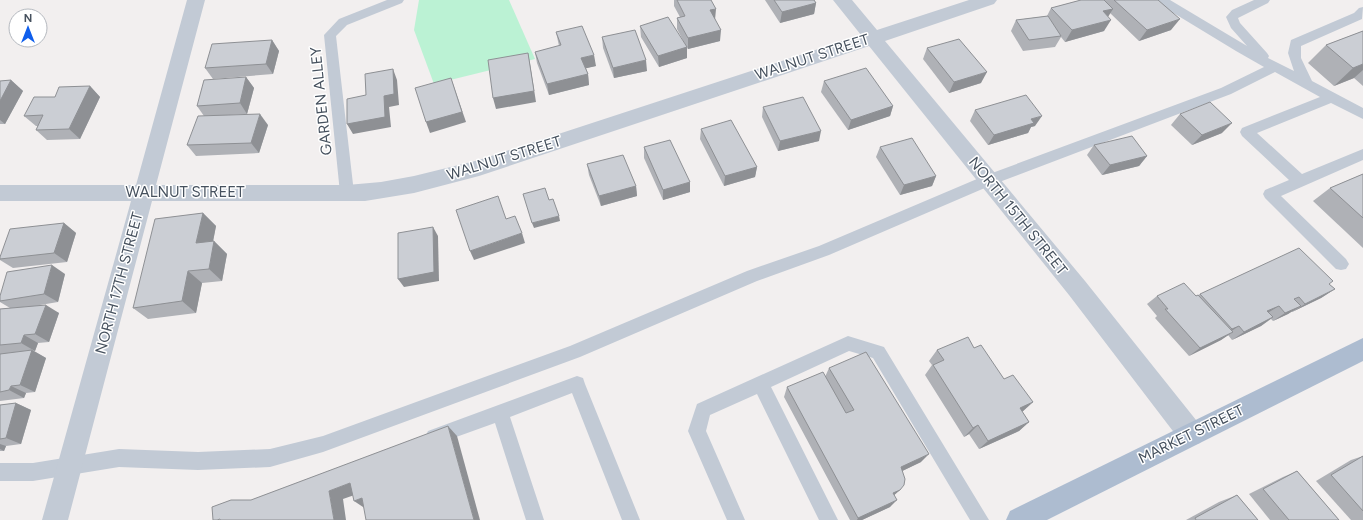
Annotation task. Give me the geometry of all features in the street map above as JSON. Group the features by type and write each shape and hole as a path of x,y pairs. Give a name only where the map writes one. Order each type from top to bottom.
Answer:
{"main road":[{"name":"MARKET STREET","path":"1019,520 1363,349"}],"street":[{"name":"NORTH 17TH STREET","path":"55,520 196,0"},
{"name":"NORTH 15TH STREET","path":"842,0 1077,288 1191,434"},
{"name":"WALNUT STREET","path":"0,193 366,193 406,187 479,168 988,0"}],"lane":[{"name":"GARDEN ALLEY","path":"347,193 330,35 343,22 398,0"},
{"path":"1161,0 1176,5 1272,65 1363,114"},
{"path":"1264,0 1236,13 1232,17 1235,25 1272,65"},
{"path":"1307,83 1295,60 1292,50 1295,43 1358,16 1363,9 1361,3 1357,0"},
{"path":"0,472 33,472 119,458 198,461 270,458 323,444 574,352 752,276 824,251 989,180 1226,92 1272,65"},
{"path":"1300,181 1247,132 1332,97"},
{"path":"1341,264 1270,194 1363,154"},
{"path":"736,520 697,431 703,410 848,343 878,352 980,520"},
{"path":"421,442 577,384 631,520"},
{"path":"761,384 829,520"},
{"path":"500,413 535,520"}],"green space":[{"path":"419,0 509,0 535,59 434,84 414,30"}],"building":[{"path":"677,0 711,0 716,9 710,10 721,30 688,38 677,18 685,16"},
{"path":"774,0 814,0 816,3 782,12"},
{"path":"1081,0 1104,0 1113,9 1103,11 1111,20 1072,30 1051,8"},
{"path":"1114,0 1158,0 1180,19 1147,30"},
{"path":"1048,16 1061,36 1029,40 1016,20"},
{"path":"668,17 687,47 658,56 640,26"},
{"path":"582,26 594,55 581,58 588,74 547,84 535,52 561,45 556,32"},
{"path":"635,30 646,60 613,68 602,37"},
{"path":"1363,31 1363,64 1353,68 1326,45"},
{"path":"959,39 987,72 954,82 927,48"},
{"path":"272,40 266,64 205,68 212,44"},
{"path":"528,53 534,91 493,98 488,60"},
{"path":"866,68 893,106 851,120 824,81"},
{"path":"393,69 394,94 384,96 385,117 347,124 347,99 366,95 365,74"},
{"path":"246,77 240,103 197,106 204,80"},
{"path":"451,78 462,112 426,122 415,88"},
{"path":"11,80 0,101 0,81"},
{"path":"90,86 69,129 36,130 43,115 24,116 34,97 55,97 59,87"},
{"path":"1026,95 1042,116 1031,119 1034,123 994,135 975,110"},
{"path":"803,97 821,131 780,141 763,107"},
{"path":"1210,102 1232,123 1202,135 1180,114"},
{"path":"260,114 251,143 187,145 198,116"},
{"path":"731,120 757,167 725,176 701,129"},
{"path":"1132,136 1147,156 1110,165 1094,145"},
{"path":"912,138 936,176 904,185 880,147"},
{"path":"670,140 690,182 663,190 644,147"},
{"path":"623,155 636,186 599,196 587,164"},
{"path":"1363,174 1363,218 1330,188"},
{"path":"545,188 549,200 553,199 559,216 532,223 523,194"},
{"path":"498,196 506,219 515,216 522,233 470,251 456,210"},
{"path":"203,213 196,243 214,241 209,269 188,271 182,301 133,308 155,219"},
{"path":"64,223 54,253 0,259 10,229"},
{"path":"433,227 434,272 398,279 398,233"},
{"path":"1299,248 1333,281 1329,284 1335,289 1305,304 1299,297 1294,299 1301,306 1285,313 1279,306 1267,311 1273,317 1244,332 1239,326 1232,329 1200,294"},
{"path":"52,265 44,294 0,301 7,272"},
{"path":"1184,283 1196,296 1198,295 1233,332 1200,348 1165,309 1168,309 1157,296"},
{"path":"46,305 35,334 24,335 21,343 0,345 0,309"},
{"path":"968,337 974,348 981,345 1004,379 1013,375 1033,402 1020,408 1029,422 988,441 978,425 973,428 933,365 944,360 937,350"},
{"path":"32,350 20,385 11,386 9,390 0,392 0,354"},
{"path":"866,352 929,454 901,467 905,479 904,485 900,490 893,493 897,500 858,518 787,387 823,372 846,413 854,410 829,368"},
{"path":"16,403 6,438 0,439 0,405"},
{"path":"448,426 474,520 366,520 362,498 354,501 350,483 329,491 334,520 213,520 212,507 231,500 251,500"},
{"path":"1363,456 1363,511 1331,475"},
{"path":"1297,471 1339,520 1289,520 1263,489"},
{"path":"1237,495 1258,520 1196,520 1195,518"}]}
